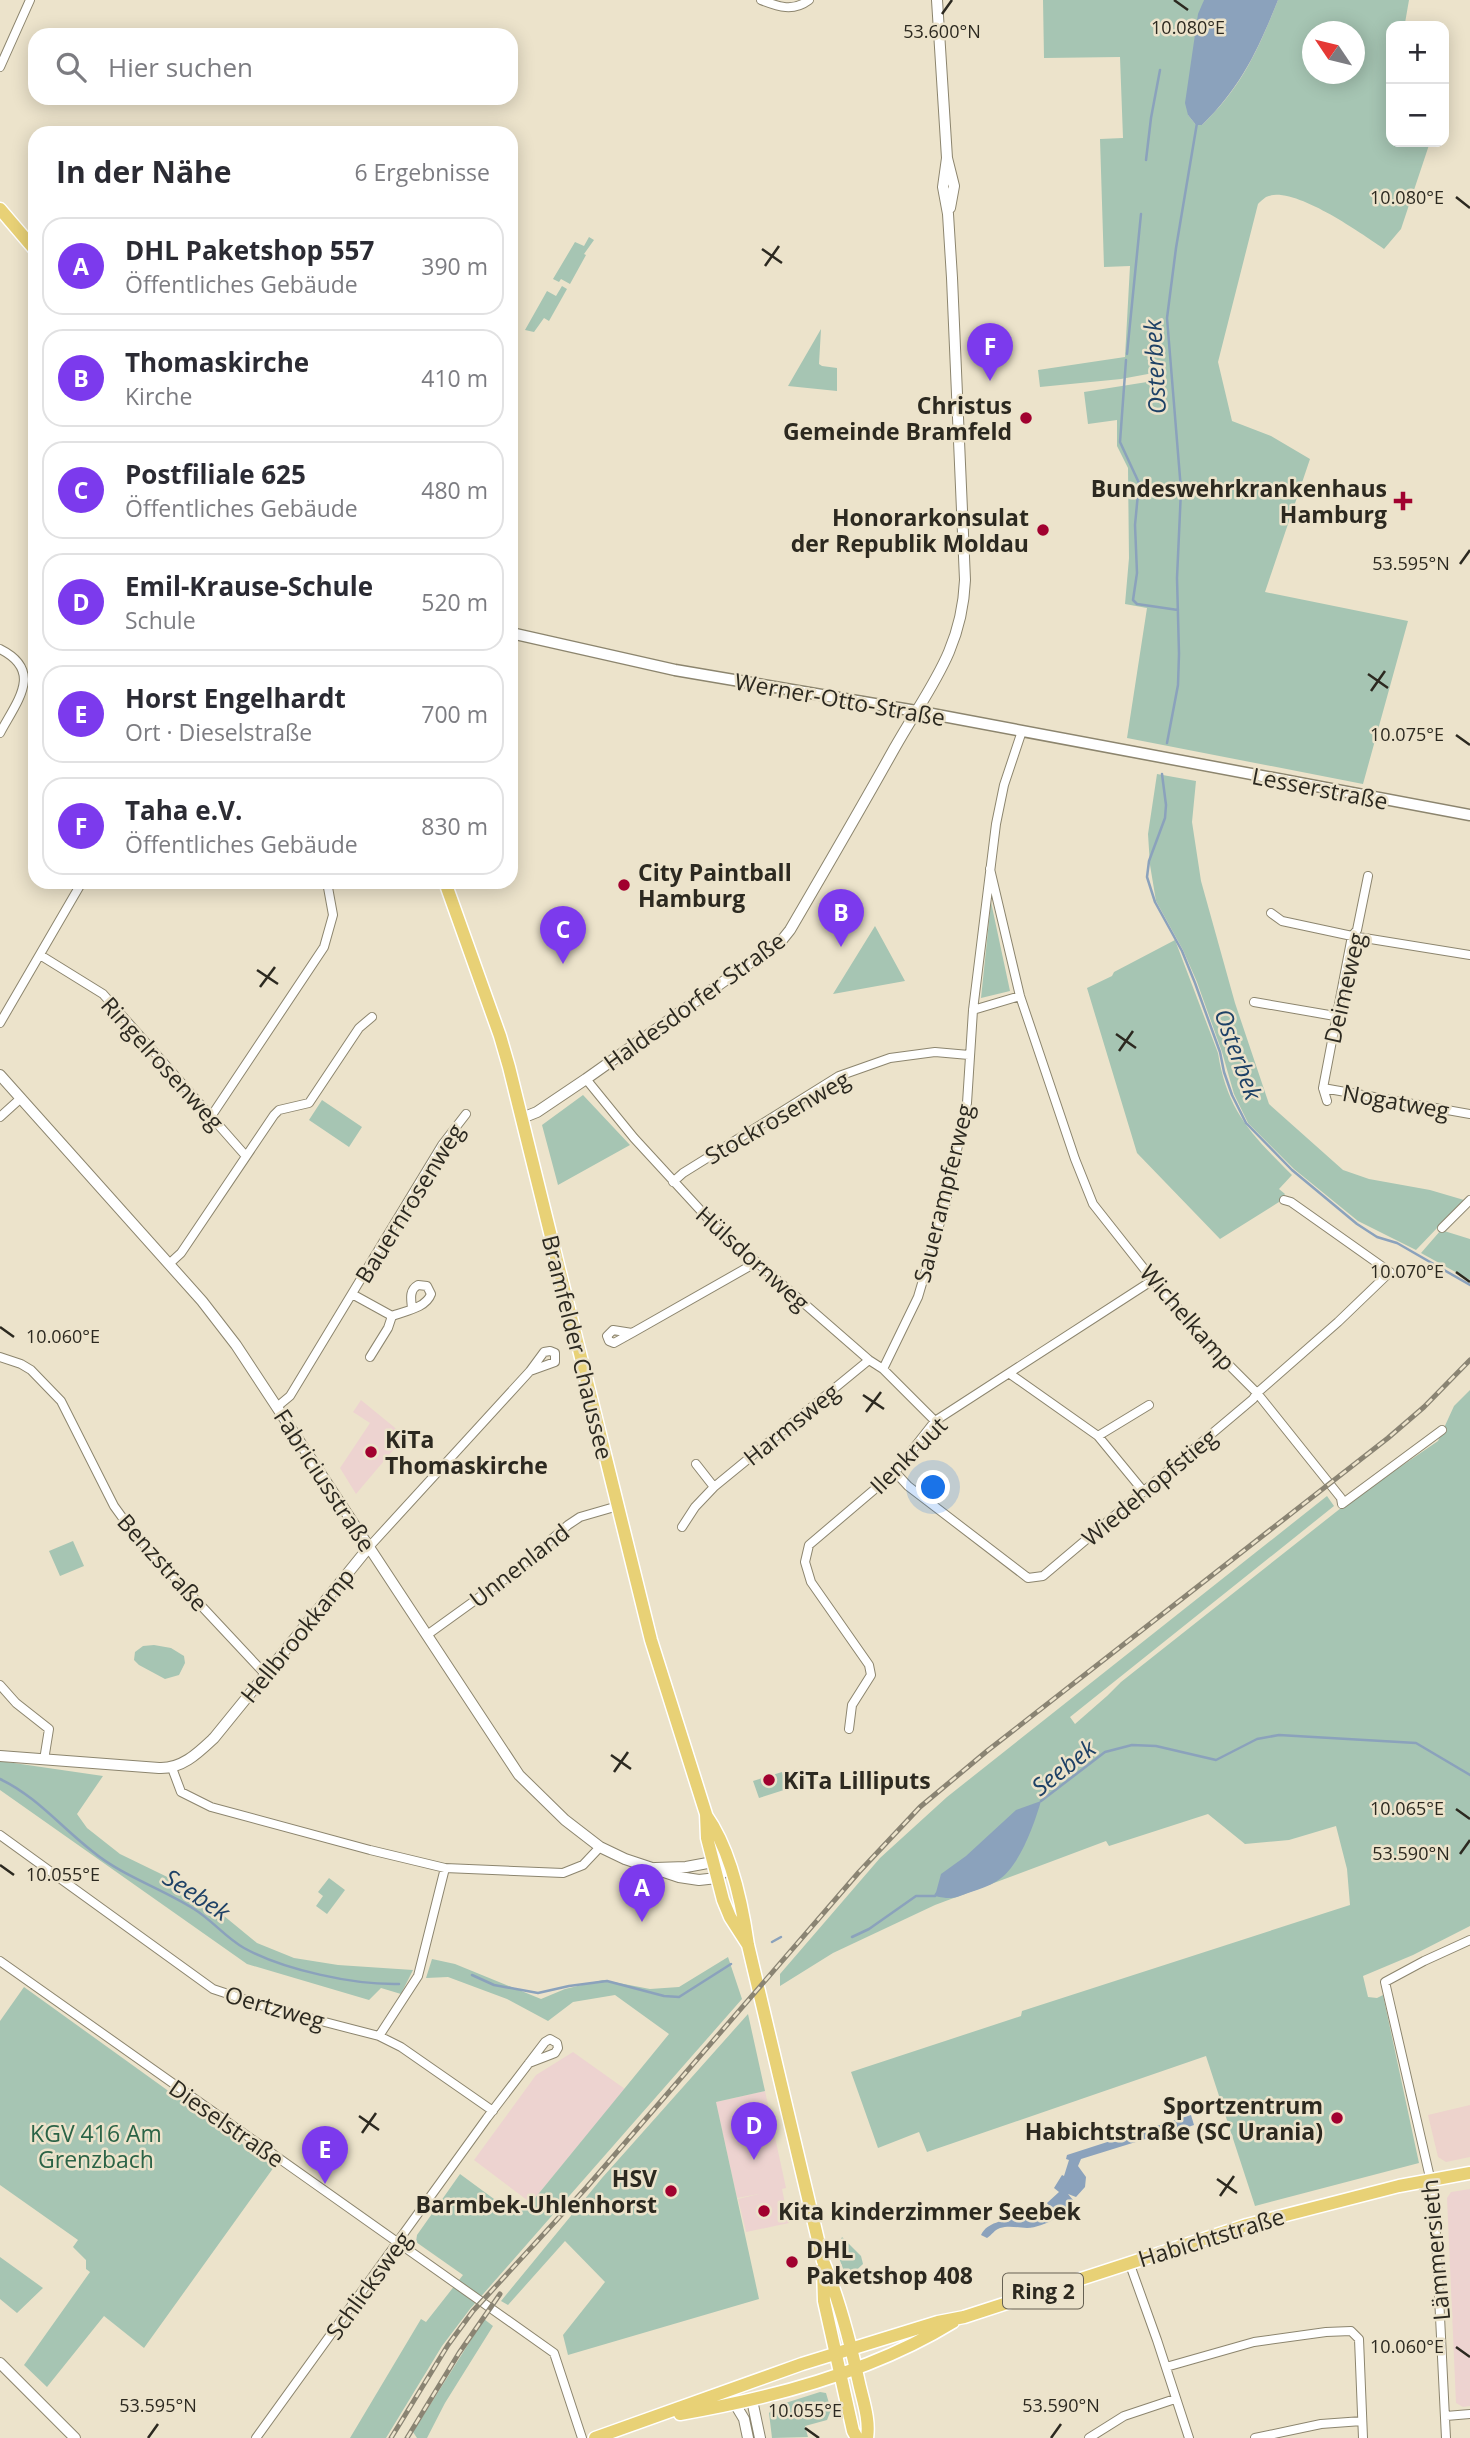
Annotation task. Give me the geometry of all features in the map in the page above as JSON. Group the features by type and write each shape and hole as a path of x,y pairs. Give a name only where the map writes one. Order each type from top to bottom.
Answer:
{"main road":[{"path":"0,209 28,242"},
{"name":"Werner-Otto-Straße","path":"518,635 650,665 1171,759"},
{"name":"Lesserstraße","path":"1171,759 1470,815"},
{"name":"Bramfelder Chaussee","path":"448,889 500,1036 666,1694 706,1814 716,1829 743,1910 748,1945 823,2261"},
{"name":"Bramfelder Chaussee","path":"706,1814 707,1838 730,1917 748,1945"},
{"name":"Habichtstraße","path":"595,2438 656,2418 715,2393 1302,2209 1470,2173"},
{"path":"823,2261 838,2296 852,2349 869,2429 867,2438"},
{"path":"823,2261 824,2301 853,2431 857,2438"},
{"name":"Habichtstraße","path":"656,2418 752,2400 856,2367 915,2343 956,2319"}],"street":[{"path":"0,67 30,0"},
{"path":"761,0 779,7 793,8 809,0"},
{"name":"Haldesdorfer Straße","path":"522,1118 537,1112 586,1079 782,940 916,711 934,686 948,657 964,599 960,440 948,214 943,187 947,158 937,0"},
{"path":"0,649 18,660 25,678 21,693 0,733"},
{"name":"Sauerampferweg","path":"883,1368 918,1297 946,1202 967,1103 973,1010 990,869 1004,785 1022,731"},
{"name":"Sauerampferweg","path":"990,869 1020,996"},
{"name":"Deimeweg","path":"1327,1101 1323,1088 1335,1016 1368,876"},
{"path":"0,1023 78,889"},
{"path":"212,1115 324,947 332,915 328,889"},
{"path":"1271,913 1282,921 1352,936 1470,955"},
{"name":"Ringelrosenweg","path":"40,956 103,994 245,1155"},
{"path":"973,1010 1020,996"},
{"name":"Wichelkamp","path":"1020,996 1074,1159 1094,1203 1153,1280 1257,1393 1341,1498 1342,1504 1442,1430"},
{"path":"1254,1002 1335,1016"},
{"path":"169,1264 181,1252 245,1155 279,1110 309,1103 359,1028 372,1017"},
{"name":"Stockrosenweg","path":"673,1182 683,1173 839,1076 890,1058 934,1052 969,1055"},
{"name":"Fabriciusstraße","path":"0,1075 223,1327 278,1406 519,1775 565,1820 600,1847 625,1859 691,1879 718,1878"},
{"name":"Hülsdornweg","path":"586,1079 713,1225 869,1360 883,1368 935,1421"},
{"name":"Nogatweg","path":"1323,1088 1470,1114"},
{"path":"0,1117 21,1098"},
{"name":"Bauernrosenweg","path":"278,1406 290,1396 442,1145 467,1114"},
{"name":"Wiedehopfstieg","path":"895,1472 916,1492 1028,1578 1043,1576 1253,1399 1390,1272 1291,1202 1284,1200"},
{"path":"1441,1227 1470,1200"},
{"path":"632,1333 757,1262"},
{"name":"Ilenkruut","path":"849,1729 852,1705 871,1675 869,1665 810,1582 805,1562 809,1545 895,1472 935,1421 1153,1280"},
{"name":"Bauernrosenweg","path":"352,1294 392,1316"},
{"path":"370,1357 388,1328 392,1316 412,1308"},
{"name":"Benzstraße","path":"0,1357 31,1370 61,1401 114,1506 135,1535 265,1674"},
{"name":"Harmsweg","path":"682,1527 695,1507 714,1488 869,1360"},
{"name":"Hellbrookkamp","path":"172,1768 200,1752 214,1738 369,1547 530,1371"},
{"path":"1010,1374 1098,1436 1144,1492"},
{"path":"1098,1436 1149,1405"},
{"path":"696,1464 714,1488"},
{"name":"Unnenland","path":"427,1635 513,1573 571,1523 580,1517 618,1506"},
{"path":"0,1685 16,1703 49,1729 44,1760"},
{"path":"0,1756 172,1768 181,1792 211,1807 445,1868 563,1873 583,1865 600,1847"},
{"name":"Oertzweg","path":"0,1835 213,1989 267,2007 379,2036 401,2047 492,2111"},
{"name":"Fabriciusstraße","path":"655,1868 713,1862 729,1867"},
{"path":"718,1878 729,1867"},
{"path":"379,2036 418,1976 445,1868"},
{"name":"Lämmersieth","path":"1446,2438 1436,2218 1431,2180 1385,1982 1470,1940"},
{"name":"Dieselstraße","path":"0,1961 554,2353 582,2438"},
{"name":"Schlicksweg","path":"256,2438 529,2063"},
{"path":"1129,2262 1189,2438"},
{"path":"1166,2367 1254,2342 1347,2331 1357,2334 1363,2438"},
{"path":"0,2362 75,2438"},
{"path":"1089,2438 1124,2416 1175,2399"},
{"path":"752,2400 760,2438"},
{"path":"735,2404 744,2419 748,2438"},
{"path":"1446,2416 1470,2414"},
{"path":"1255,2438 1321,2424 1362,2421"}],"shaded area":[{"name":"KiTa Thomaskirche","path":"361,1400 405,1436 356,1494 340,1468 370,1423 353,1412"},
{"path":"573,2052 625,2089 531,2203 474,2160 536,2075"},
{"path":"765,2091 786,2188 782,2189 789,2223 746,2232 738,2199 759,2194 737,2198 716,2102"},
{"path":"1470,2105 1470,2157 1446,2162 1438,2157 1428,2115"},
{"path":"1470,2189 1470,2406 1463,2407 1456,2403 1447,2198 1451,2192"}],"green space":[{"path":"1043,0 1204,0 1188,115 1196,125 1202,125 1228,96 1248,67 1278,0 1409,0 1405,21 1386,21 1386,147 1428,147 1401,229 1384,249 1327,212 1309,204 1278,195 1265,198 1258,204 1218,362 1232,421 1271,436 1310,459 1265,592 1408,621 1363,784 1127,738 1147,608 1125,604 1129,558 1128,468 1117,446 1117,420 1088,424 1084,392 1166,379 1164,371 1121,379 1040,387 1038,370 1125,357 1130,266 1104,267 1100,139 1123,138 1120,57 1044,58"},
{"path":"589,237 594,240 570,284 561,279 559,282 553,279 575,242 584,246"},
{"path":"562,286 567,289 549,321 544,318 534,332 525,330 547,291 556,296"},
{"path":"821,329 819,364 837,368 837,391 788,386"},
{"path":"1157,774 1196,781 1192,822 1201,881 1235,1003 1269,1104 1343,1170 1369,1179 1430,1190 1464,1200 1416,1250 1358,1221 1294,1169 1248,1123 1234,1094 1197,982 1156,901 1148,834"},
{"path":"991,902 1010,991 981,998"},
{"path":"875,926 905,981 833,994"},
{"path":"1175,940 1218,1053 1222,1073 1235,1107 1253,1134 1292,1175 1279,1189 1285,1194 1279,1202 1220,1239 1137,1153 1087,988"},
{"path":"583,1095 630,1145 558,1185 542,1125"},
{"path":"322,1100 362,1127 349,1147 309,1120"},
{"path":"1441,1230 1470,1239 1470,1280 1421,1253"},
{"path":"1470,1390 1470,1926 1413,1955 1363,1976 1368,1997 1377,1998 1383,1995 1419,2163 1255,2206 1206,2056 927,2152 919,2132 878,2148 851,2072 1021,2016 1022,2011 1350,1905 1347,1869 1336,1826 1289,1840 1245,1844 1208,1814 1109,1846 1106,1841 935,1905 833,1953 780,1986 780,1974 880,1858 947,1797 1327,1496 1334,1506 1070,1717 1075,1724 1121,1682 1346,1504 1438,1441 1454,1406"},
{"path":"73,1541 84,1566 60,1576 49,1551"},
{"path":"143,1646 171,1648 184,1656 185,1663 179,1675 165,1679 134,1660 135,1652"},
{"path":"0,1761 103,1776 77,1814 87,1828 120,1854 190,1888 257,1943 294,1958 338,1965 413,1970 401,1994 381,1988 369,2000 247,1964 0,1790"},
{"path":"782,1772 787,1789 759,1798 753,1781"},
{"path":"329,1878 345,1890 327,1914 316,1906 323,1896 318,1892"},
{"path":"728,1957 742,1999 470,2309 442,2346 386,2438 350,2438 421,2319 426,2322 463,2275 416,2242 417,2235 460,2174 513,2213 531,2203 669,2034 615,1995 573,2002 548,2021 507,1999 448,1977 426,1978 432,1959 455,1964 541,1999 565,1989 603,1980 650,1989 679,1987"},
{"name":"KGV 416 Am Grenzbach","path":"24,1987 274,2167 144,2348 104,2316 47,2387 24,2365 90,2272 86,2269 86,2260 73,2247 78,2240 0,2185 0,2021"},
{"name":"HSV Barmbek-Uhlenhorst","path":"748,2014 765,2091 716,2102 759,2299 568,2355 563,2335 605,2282 565,2241 508,2305 501,2301 602,2178"},
{"path":"842,2237 861,2256 863,2264 847,2279 836,2250"},
{"path":"0,2257 43,2288 17,2313 0,2299"},
{"path":"484,2319 493,2326 445,2403 427,2438 417,2438 413,2432"},
{"path":"820,2392 826,2393 831,2410 827,2420 805,2426 808,2437 772,2438 769,2413 776,2406"}],"water":[{"path":"1204,0 1278,0 1255,52 1238,82 1216,111 1202,125 1196,125 1188,115 1185,103 1198,14"},
{"name":"Seebek","path":"1041,1801 1025,1845 1005,1875 988,1886 957,1897 935,1896 941,1874 966,1856 1016,1810"},
{"path":"1191,2115 1194,2125 1081,2159 1078,2166 1086,2177 1085,2187 1076,2197 1068,2194 1073,2200 1065,2211 1054,2219 1034,2227 1000,2228 987,2238 981,2235 992,2224 1043,2212 1049,2206 1047,2203 1059,2192 1054,2188 1062,2175 1064,2176 1069,2160 1066,2159 1067,2155"}],"waterway":[{"path":"1146,160 1160,70"},
{"name":"Osterbek","path":"1167,743 1178,685 1177,578 1181,490 1167,318 1197,123"},
{"path":"1127,354 1141,214"},
{"path":"1126,360 1120,442 1139,483 1135,525 1137,573 1133,600 1137,604 1178,610"},
{"name":"Osterbek","path":"1162,774 1165,818 1149,861 1147,877 1155,902 1182,951 1195,983 1232,1095 1246,1123 1292,1170 1357,1224 1377,1237 1397,1243 1470,1285"},
{"name":"Seebek","path":"1041,1801 1105,1752 1132,1745 1156,1746 1216,1760 1257,1739 1279,1735 1416,1743 1470,1775"},
{"name":"Seebek","path":"0,1779 37,1803 104,1860 194,1909 244,1948 279,1963 320,1975 361,1982 399,1984"},
{"name":"Seebek","path":"852,1937 869,1929 916,1896 935,1896 937,1893"},
{"name":"Seebek","path":"772,1942 781,1937"},
{"name":"Seebek","path":"472,1975 494,1985 538,1993 607,1981 664,1996 679,1997 731,1964"}],"railway":[{"path":"391,2438 448,2345 473,2311 586,2188 859,1872 920,1807 987,1751 1388,1438 1424,1407 1470,1360"},
{"path":"407,2438 459,2353 500,2294"}],"place":[{"name":"Taha e.V.","path":"990,381"},
{"name":"Christus Gemeinde Bramfeld","path":"1026,418"},
{"name":"Bundeswehrkrankenhaus Hamburg","path":"1403,501"},
{"name":"Honorarkonsulat der Republik Moldau","path":"1043,530"},
{"name":"City Paintball Hamburg","path":"624,885"},
{"name":"Thomaskirche","path":"841,947"},
{"name":"Postfiliale 625","path":"563,964"},
{"name":"KiTa Thomaskirche","path":"371,1452"},
{"name":"KiTa Lilliputs","path":"769,1780"},
{"name":"DHL Paketshop 557","path":"642,1922"},
{"name":"Sportzentrum Habichtstraße (SC Urania)","path":"1337,2118"},
{"name":"Emil-Krause-Schule","path":"754,2160"},
{"name":"Horst Engelhardt","path":"325,2184"},
{"name":"HSV Barmbek-Uhlenhorst","path":"671,2191"},
{"name":"Kita kinderzimmer Seebek","path":"764,2211"},
{"name":"DHL Paketshop 408","path":"792,2262"}]}
